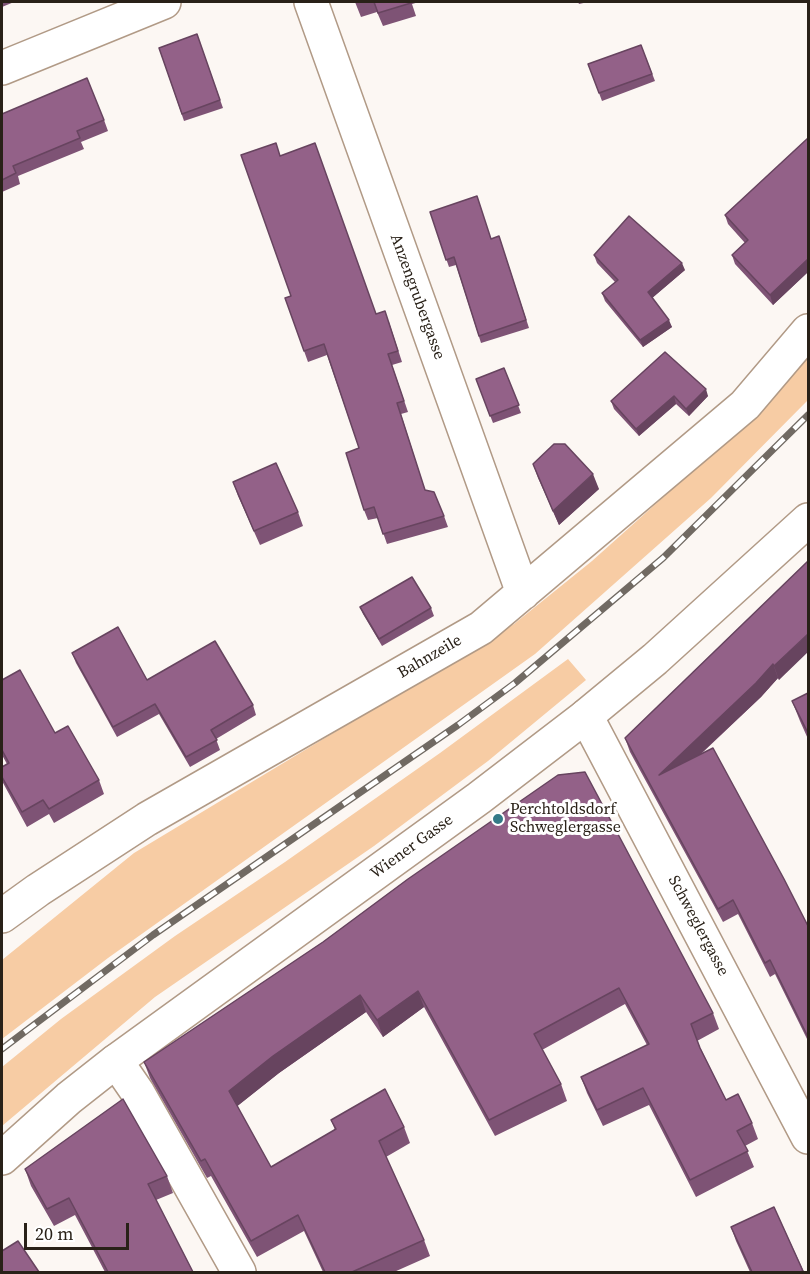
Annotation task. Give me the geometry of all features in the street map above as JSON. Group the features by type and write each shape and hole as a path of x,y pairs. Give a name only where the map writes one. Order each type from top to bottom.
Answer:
{"street":[{"path":"2,68 164,2"},
{"name":"Anzengrubergasse","path":"311,2 523,593"},
{"name":"Bahnzeile","path":"2,916 147,819 481,628 745,405 808,331"},
{"name":"Wiener Gasse","path":"2,1158 69,1098 116,1061 479,798 586,716 655,660 808,520"},
{"name":"Schweglergasse","path":"586,716 808,1137"},
{"path":"116,1061 138,1093 239,1272"}],"shaded area":[{"path":"808,357 808,400 711,498 535,654 108,958 2,1039 2,960 134,853 514,624 592,561 755,415"},
{"path":"568,659 586,680 488,761 374,846 155,997 2,1126 2,1067 61,1019 175,936 440,753"}],"building":[{"path":"374,2 410,2 411,3 378,13"},
{"path":"197,34 220,100 182,114 159,48"},
{"path":"641,45 652,74 599,93 588,64"},
{"path":"87,78 104,120 77,131 80,138 13,166 16,173 2,180 2,114"},
{"path":"808,138 808,259 770,295 732,255 748,240 725,215"},
{"path":"276,143 280,156 315,143 376,314 385,311 398,351 388,354 404,401 397,403 425,490 434,492 444,516 383,534 374,507 364,510 346,453 359,448 324,344 304,351 285,298 291,296 241,155"},
{"path":"477,196 491,239 499,236 526,320 479,336 454,257 446,260 430,212"},
{"path":"629,216 682,263 648,292 669,320 640,340 602,293 618,280 594,255"},
{"path":"665,352 706,389 686,409 674,396 636,429 611,401"},
{"path":"504,368 519,405 490,416 476,379"},
{"path":"554,444 565,444 593,474 553,511 533,464"},
{"path":"276,463 298,512 254,531 233,482"},
{"path":"808,561 808,634 774,666 773,664 659,775 713,748 808,926 808,1037 770,960 765,963 733,900 718,909 625,738"},
{"path":"412,577 431,608 379,639 360,607"},
{"path":"118,627 147,680 215,641 253,705 211,730 217,740 186,757 155,704 113,727 72,653"},
{"path":"20,670 55,733 68,726 99,780 49,809 43,800 22,812 2,777 2,767 9,763 2,750 2,680"},
{"path":"808,693 808,733 792,701"},
{"path":"585,772 713,1013 691,1024 700,1048 726,1100 738,1094 752,1123 737,1131 748,1151 690,1180 643,1088 597,1110 581,1077 649,1044 619,988 534,1034 561,1084 489,1120 418,991 377,1020 360,995 273,1056 229,1091 271,1167 336,1129 331,1120 385,1089 404,1127 379,1141 424,1240 352,1272 325,1272 298,1215 251,1241 205,1159 201,1161 144,1062 323,942 408,879 558,775"},
{"path":"123,1099 167,1176 148,1184 193,1272 108,1272 69,1198 47,1209 25,1169"},
{"path":"774,1207 803,1271 752,1272 731,1227"},
{"path":"18,1241 39,1272 2,1272 2,1251"}],"railway":[{"path":"2,1049 153,935 458,725 515,683 663,558 808,415"}],"place":[{"name":"Perchtoldsdorf Schweglergasse","path":"498,819"}]}
